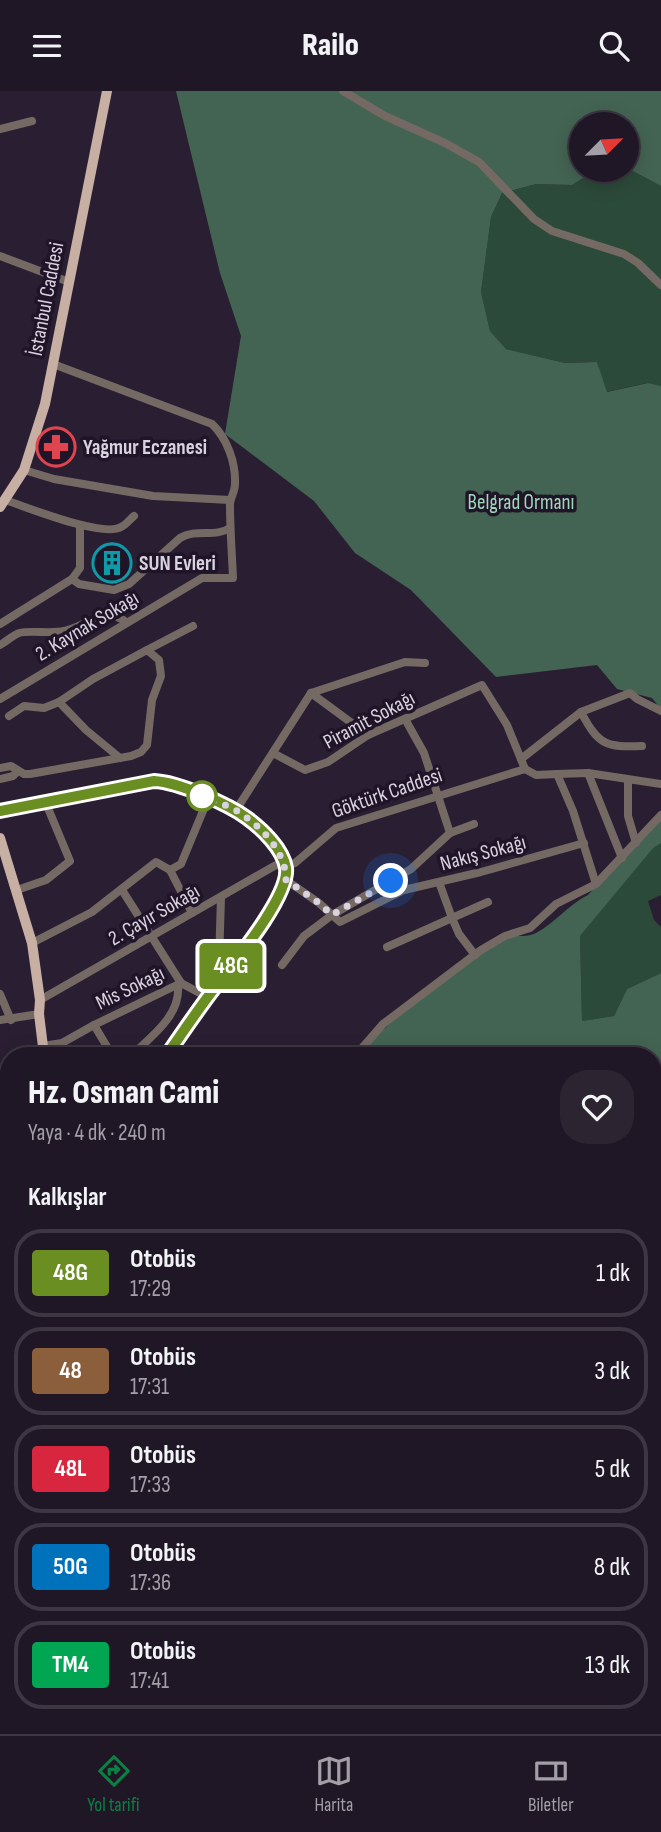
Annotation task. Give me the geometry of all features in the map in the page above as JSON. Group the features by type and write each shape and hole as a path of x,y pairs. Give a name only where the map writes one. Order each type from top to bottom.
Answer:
{"main road":[{"name":"İstanbul Caddesi","path":"2,504 24,470 45,404 107,91"},
{"path":"0,811 154,781 179,785 236,810 258,827 276,847 286,866 286,880 269,913 173,1047"},
{"path":"0,838 32,943 40,1000 43,1047"}],"street":[{"path":"343,91 480,162 534,219 552,231 624,254 661,285"},
{"path":"0,129 32,121"},
{"path":"0,256 69,282"},
{"path":"53,364 212,424 226,441 234,472 230,527 224,532 189,532 130,584 114,590 79,584 72,579"},
{"path":"24,470 54,479 153,496 230,500"},
{"path":"2,504 80,526 112,530 121,528 134,516"},
{"path":"0,624 72,579 80,568 80,526"},
{"name":"2. Kaynak Sokağı","path":"0,699 202,578 233,578 230,527"},
{"path":"0,645 19,633 68,631 105,615 118,616 126,622"},
{"path":"9,716 24,706 44,708 59,702 93,679 193,626"},
{"path":"0,768 11,766 30,774 141,752 147,745 152,700 162,667 155,655 148,650"},
{"path":"236,810 311,693 405,662 425,663"},
{"name":"Piramit Sokağı","path":"272,753 305,770 328,762 368,735 482,685 507,725 522,759"},
{"path":"311,693 368,735"},
{"path":"661,711 630,693 581,712 522,759 526,769 536,775 588,773 661,784"},
{"path":"59,702 86,730 120,758"},
{"path":"581,712 593,735 613,747 642,746"},
{"path":"405,719 424,753 450,833"},
{"name":"Göktürk Caddesi","path":"286,866 295,863 336,828 526,769"},
{"path":"0,779 13,776 18,771"},
{"path":"588,773 622,858"},
{"path":"557,775 584,843 596,884"},
{"path":"628,780 628,816 636,843"},
{"path":"170,870 181,864 208,799"},
{"path":"17,890 46,880 69,861 45,801"},
{"path":"363,1047 383,1024 475,955 505,936 530,928 556,904 596,884 661,815"},
{"path":"282,965 304,936 332,915 411,869 450,833 474,824"},
{"name":"Nakış Sokağı","path":"332,915 340,922 404,890 584,843"},
{"path":"32,943 92,912 156,862 170,870 192,913"},
{"name":"2. Çayır Sokağı","path":"40,1000 276,865 286,866"},
{"path":"286,880 332,915"},
{"path":"439,883 459,934 475,955"},
{"path":"122,890 153,936 179,984 180,998 170,1017 140,1047"},
{"path":"221,897 219,962 223,976"},
{"path":"387,947 488,902"},
{"path":"179,984 207,997"},
{"name":"Mis Sokağı","path":"52,1047 179,984"},
{"path":"0,994 11,1020"},
{"path":"0,1020 39,1014"},
{"name":"Mis Sokağı","path":"94,1025 107,1047"}],"green space":[{"name":"Belgrad Ormanı","path":"176,91 661,91 661,186 639,174 639,112 569,112 569,182 577,182 572,185 536,184 502,193 491,217 481,292 490,331 506,349 565,363 597,362 607,392 648,383 661,386 661,709 652,698 617,689 597,665 496,677 411,590 355,553 314,501 225,434 241,336 220,273"},
{"path":"639,174 661,186 661,386 647,383 606,392 597,362 565,363 506,349 490,331 481,292 491,217 502,193 536,184 572,185 577,182 639,182"},
{"path":"661,812 661,843 653,848 580,936 582,1021 614,1016 627,989 661,973 661,1047 366,1047 409,1007 465,962 509,938 536,933 588,895"},
{"path":"661,843 661,895 648,901 654,920 661,927 661,973 627,989 614,1016 582,1021 580,936 653,847"}],"bus line":[{"name":"48G","path":"0,811 154,781 168,781 236,810 258,827 276,847 286,866 286,880 269,913 173,1047"}],"place":[{"name":"Yağmur Eczanesi","path":"56,447"},
{"name":"SUN Evleri","path":"112,563"}],"route":[{"path":"202,796 236,810 258,827 276,847 286,866 286,880 332,915 391,881"}]}
